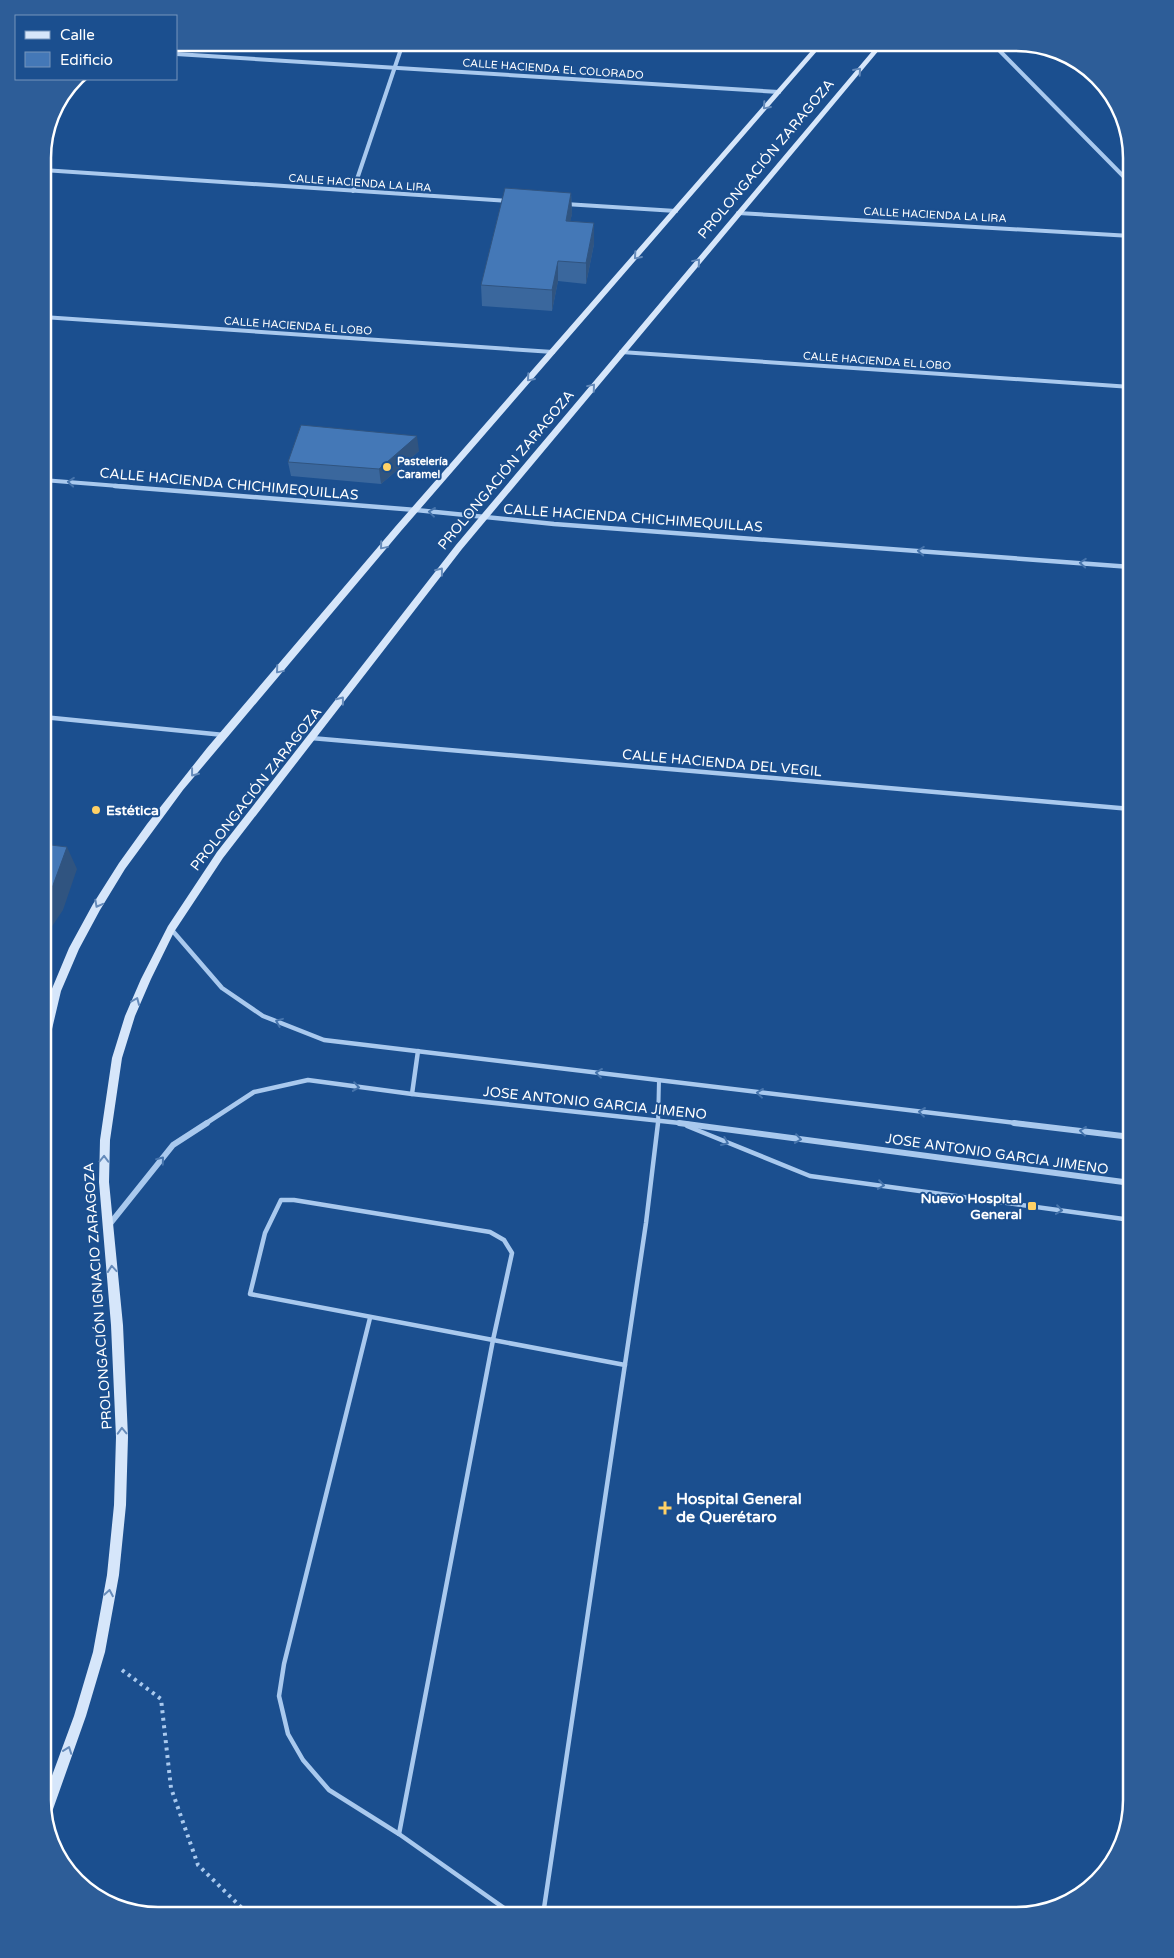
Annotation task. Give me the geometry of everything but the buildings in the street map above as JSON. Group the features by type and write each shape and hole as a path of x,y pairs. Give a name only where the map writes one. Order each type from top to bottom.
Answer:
{"main road":[{"path":"51,1013 56,993 69,960 104,892 161,814 224,734 398,529 814,51"},
{"name":"PROLONGACIÓN ZARAGOZA","path":"171,929 220,855 482,518 875,51"},
{"name":"PROLONGACIÓN IGNACIO ZARAGOZA","path":"51,1796 80,1716 99,1652 120,1505 122,1437 117,1325 104,1182 105,1140 117,1058 130,1016 146,978 171,929"}],"street":[{"path":"353,191 400,51"},
{"path":"1000,51 1123,175"},
{"name":"CALLE HACIENDA EL COLORADO","path":"178,54 779,92"},
{"name":"CALLE HACIENDA LA LIRA","path":"51,171 519,201"},
{"path":"558,204 676,211"},
{"name":"CALLE HACIENDA LA LIRA","path":"738,213 1123,235"},
{"name":"CALLE HACIENDA EL LOBO","path":"51,318 553,352"},
{"name":"CALLE HACIENDA EL LOBO","path":"621,352 1123,386"},
{"name":"CALLE HACIENDA CHICHIMEQUILLAS","path":"51,481 416,510 482,518 1123,566"},
{"path":"51,717 224,734"},
{"name":"CALLE HACIENDA DEL VEGIL","path":"311,738 1123,808"},
{"name":"JOSE ANTONIO GARCIA JIMENO","path":"171,929 222,988 263,1016 324,1040 1123,1136"},
{"path":"412,1094 418,1051"},
{"name":"JOSE ANTONIO GARCIA JIMENO","path":"108,1225 173,1145 254,1092 308,1080 412,1094 680,1123 1123,1182"}],"lane":[{"path":"544,1907 632,1301 660,1122 659,1080"},
{"path":"680,1123 810,1176 1123,1219"},
{"path":"399,1834 493,1340 512,1253 509,1244 501,1236 490,1232 313,1203 280,1200 271,1214 250,1294 370,1318 493,1340 624,1365"},
{"path":"370,1318 284,1664 279,1696 288,1734 303,1760 329,1790 399,1834 503,1907"}],"path":[{"path":"99,1652 161,1699 171,1788 198,1865 239,1907"}],"place":[{"name":"Pastelería Caramel","path":"387,467"},
{"name":"Estética","path":"96,810"},
{"name":"Nuevo Hospital General","path":"1032,1206"},
{"name":"Hospital General de Querétaro","path":"665,1508"}]}
